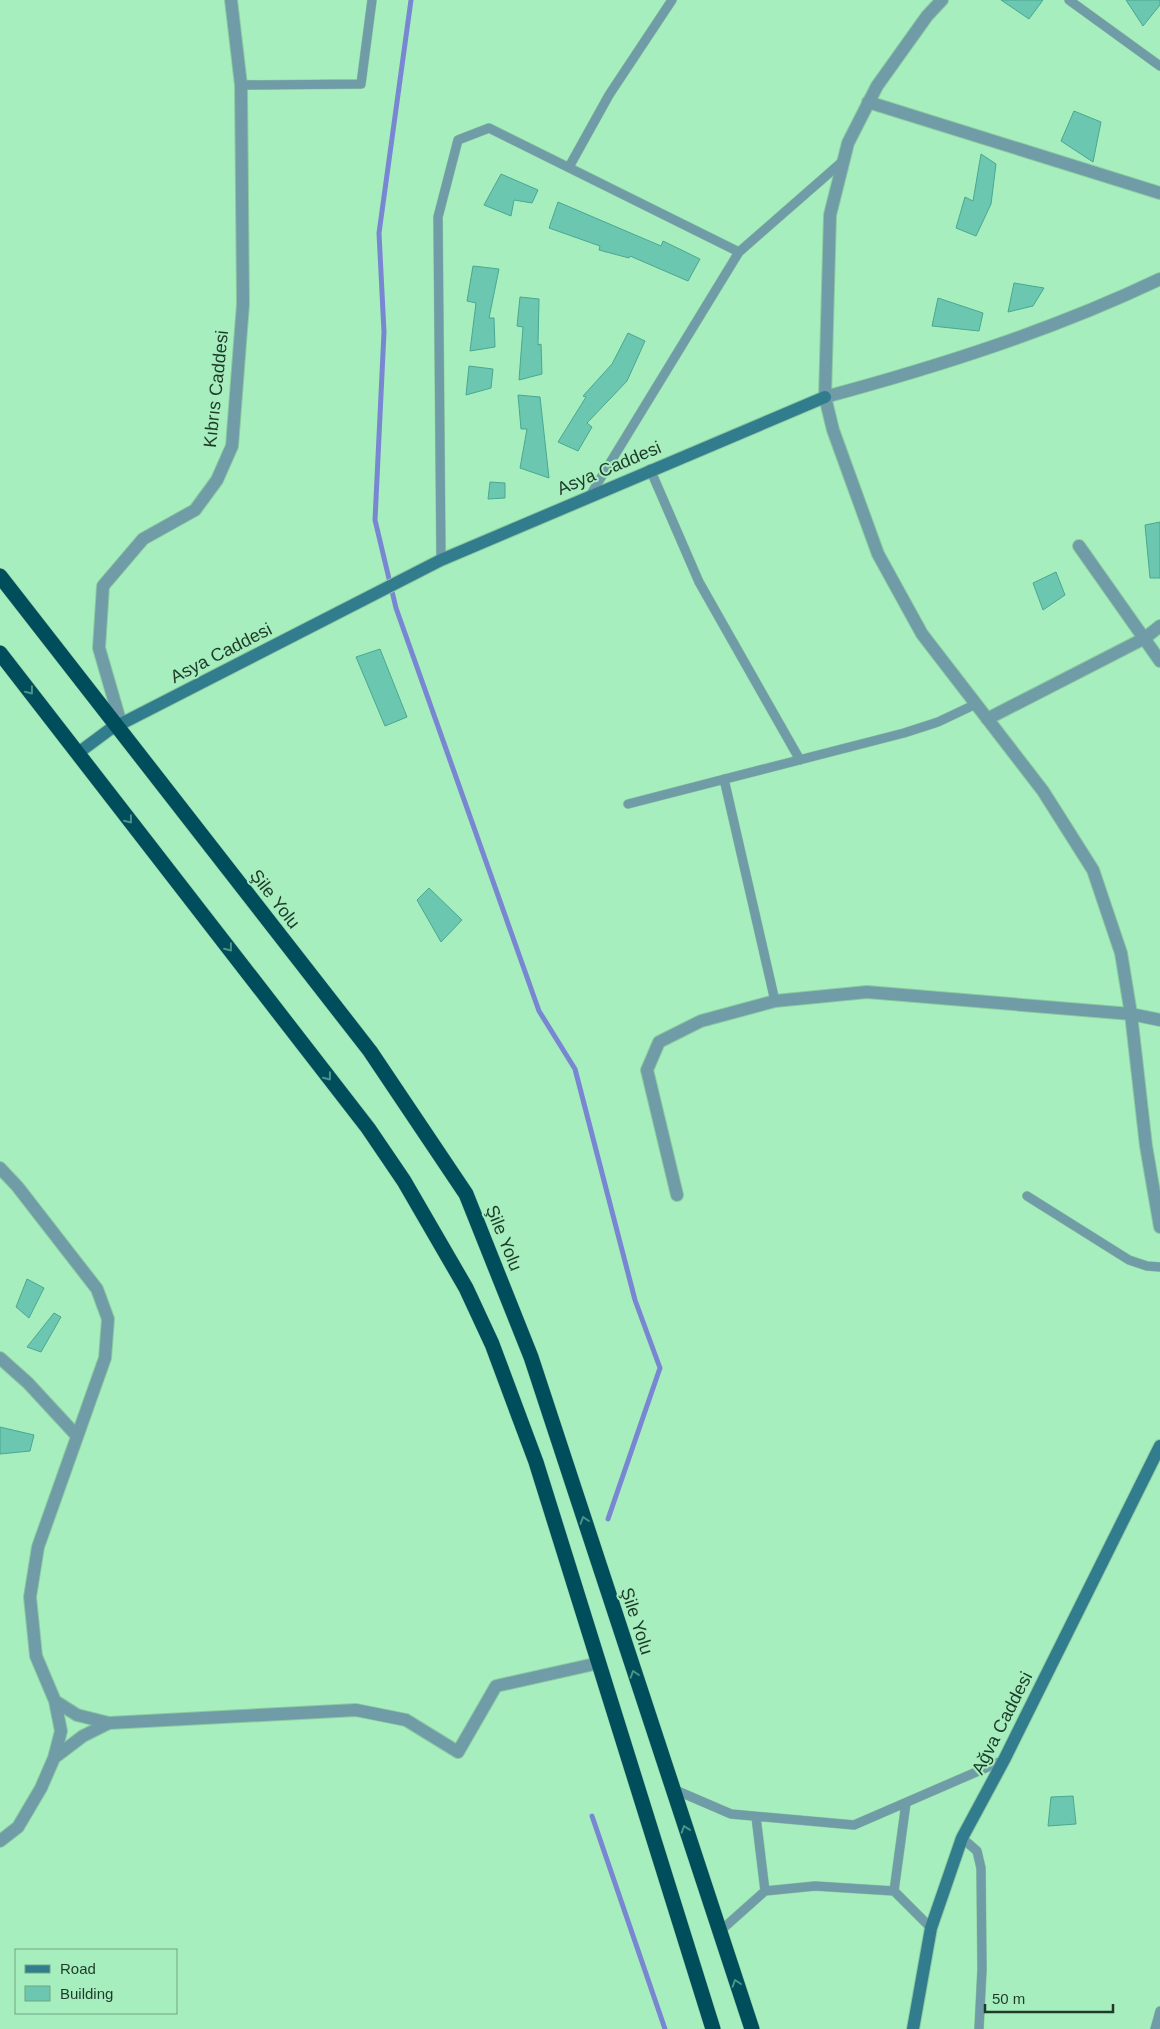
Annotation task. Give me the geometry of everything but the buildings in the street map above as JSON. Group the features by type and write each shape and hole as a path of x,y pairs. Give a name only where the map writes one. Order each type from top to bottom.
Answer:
{"highway":[{"name":"Şile Yolu","path":"0,576 119,725 370,1051 466,1194 531,1357 671,1788 752,2029"},
{"path":"0,652 368,1128 404,1180 466,1288 492,1344 536,1462 713,2029"}],"street":[{"name":"Kıbrıs Caddesi","path":"119,725 99,648 102,586 143,539 195,510 217,480 232,446 243,304 240,85 231,0"},
{"path":"942,0 921,24 877,86 848,143 830,215 825,397 833,430 878,554 922,634 1043,792 1093,870 1121,953 1131,1014 1146,1146 1160,1227"},
{"path":"868,102 1160,193"},
{"path":"825,397 1005,343 1063,322 1160,278"},
{"name":"Asya Caddesi","path":"78,753 119,725 441,560 592,494 825,397"},
{"path":"1079,546 1160,661"},
{"path":"987,719 1145,638 1160,626"},
{"path":"676,1195 647,1070 659,1042 701,1021 775,1001 867,992 1131,1014 1160,1020"},
{"path":"0,1168 17,1186 97,1289 108,1319 105,1358 38,1547 30,1596 36,1656 55,1701 60,1731 54,1758 41,1788 18,1827 0,1841"},
{"path":"0,1358 28,1383 77,1436"},
{"name":"Ağva Caddesi","path":"913,2029 930,1928 962,1838 1004,1760 1160,1446"},
{"path":"55,1701 77,1715 109,1723 356,1710 406,1720 458,1752 496,1686 599,1663"},
{"path":"54,1758 83,1736 109,1723"}],"lane":[{"path":"240,85 361,84 372,0"},
{"path":"569,167 609,95 672,0"},
{"path":"1069,0 1160,66"},
{"path":"441,560 438,216 458,140 489,128 739,252"},
{"path":"592,494 739,252 843,161"},
{"path":"650,470 699,582 800,760"},
{"path":"628,804 921,728 976,704"},
{"path":"724,779 775,1001"},
{"path":"1028,1196 1129,1260 1147,1266 1160,1267"},
{"path":"671,1788 730,1814 854,1825 1004,1760"},
{"path":"894,1891 906,1804"},
{"path":"756,1817 765,1891"},
{"path":"962,1838 977,1852 981,1868 982,1968 980,2029"},
{"path":"719,1932 765,1891 815,1886 894,1891 930,1928"},
{"path":"1155,2029 1160,2010"}],"waterway":[{"path":"411,0 379,233 384,332 375,520 396,608 539,1011 575,1069 635,1300 660,1368 608,1519"},
{"path":"592,1816 665,2029"}]}
